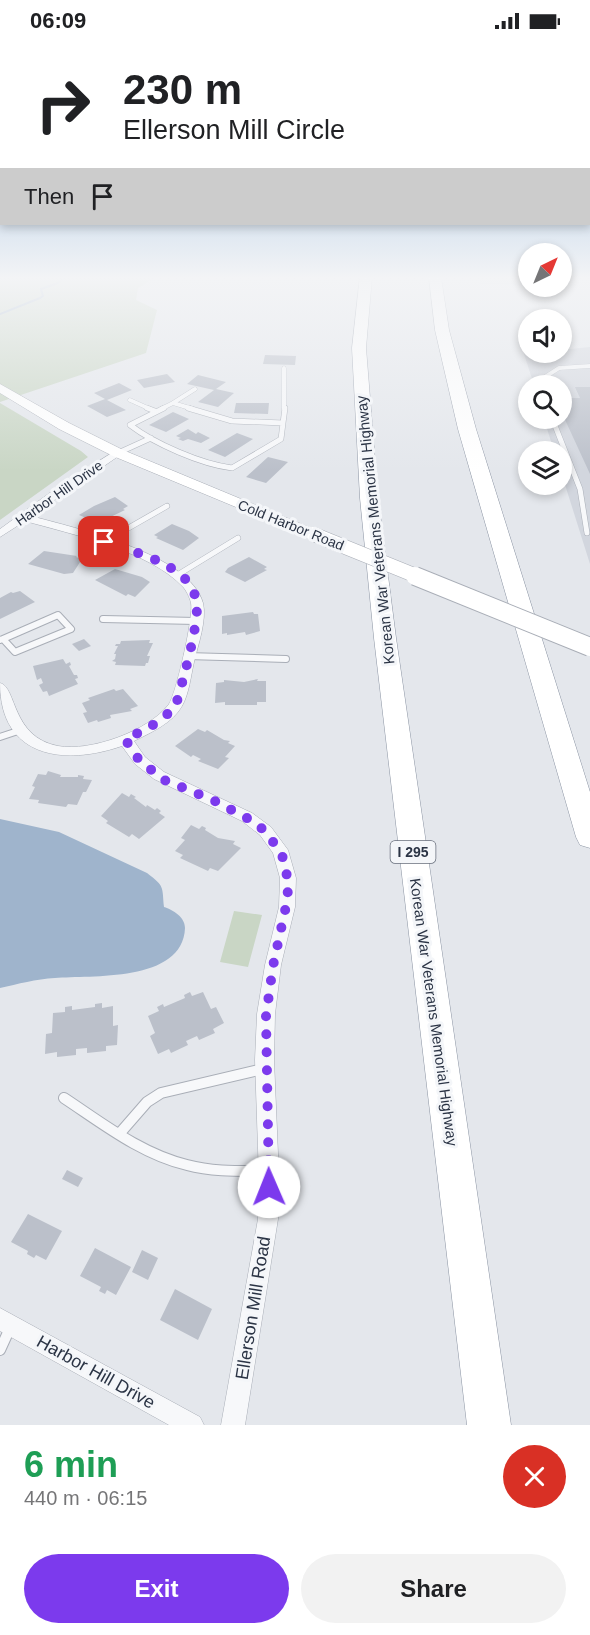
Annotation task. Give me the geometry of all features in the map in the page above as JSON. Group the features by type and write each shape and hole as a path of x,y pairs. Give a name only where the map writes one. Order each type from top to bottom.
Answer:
{"highway":[{"name":"Korean War Veterans Memorial Highway","path":"360,342 369,498 489,1425"},
{"path":"447,342 451,373 466,429 590,837"}],"main road":[{"name":"Cold Harbor Road","path":"0,388 64,426 118,453 590,647"}],"street":[{"name":"Harbor Hill Drive","path":"0,534 62,489 118,453"},
{"path":"0,687 21,730 41,747 69,753 125,739 167,716 176,705 196,621 197,604 194,593 187,581 179,574 141,554 23,517"},
{"name":"Ellerson Mill Road","path":"125,739 139,760 164,780 213,800 258,824 279,849 286,865 288,897 273,966 266,1016 269,1203 243,1379 233,1425"},
{"name":"Harbor Hill Drive","path":"6,1322 192,1425"}],"lane":[{"path":"548,375 559,368 590,366"},
{"path":"195,389 130,425 151,438 222,468 231,468 281,439 286,393 284,368"},
{"path":"130,400 155,411"},
{"path":"173,403 232,421 284,423"},
{"path":"556,429 580,489 590,541"},
{"path":"118,453 151,438"},
{"path":"582,502 590,502"},
{"path":"104,542 167,506"},
{"path":"179,574 238,538"},
{"path":"58,615 71,629 15,652 1,639 58,615"},
{"path":"103,619 196,621"},
{"path":"187,656 286,659"},
{"path":"0,737 21,730"},
{"path":"120,1133 147,1102 161,1093 266,1068"},
{"path":"64,1098 153,1152 186,1164 204,1169 269,1171"},
{"path":"0,1350 6,1322"}],"shaded area":[{"path":"590,347 590,564 568,495 572,495 572,441 551,441 547,429 572,429 572,375 531,375 527,363 572,363 572,349"}],"green space":[{"path":"0,342 149,342 146,353 0,402"},
{"path":"0,403 88,457 0,520"},
{"path":"234,911 262,915 248,967 220,962"}],"water":[{"path":"0,819 59,832 147,873 162,887 164,907 175,912 183,920 185,928 180,946 169,959 152,967 132,972 48,979 0,988"}],"building":[{"path":"265,355 296,356 295,365 263,364"},
{"path":"167,374 175,382 144,388 137,380"},
{"path":"198,375 226,382 216,389 234,393 218,407 198,402 214,390 187,384"},
{"path":"119,383 132,390 107,400 126,410 107,417 87,406 105,399 94,393"},
{"path":"575,387 590,387 590,474 569,429 572,429 572,398 580,398"},
{"path":"236,403 269,403 268,414 234,413"},
{"path":"173,412 189,419 166,432 149,425"},
{"path":"188,429 210,438 201,443 178,439 181,438 176,436"},
{"path":"237,433 253,439 225,457 208,450"},
{"path":"268,457 288,462 266,483 246,477"},
{"path":"115,497 128,506 123,509 125,510 98,523 79,515 94,506"},
{"path":"172,524 199,538 183,550 156,538 158,537 154,535"},
{"path":"44,551 77,556 82,559 73,573 64,574 28,564"},
{"path":"249,557 267,567 264,569 267,570 245,582 225,572 228,568"},
{"path":"115,569 142,577 150,582 135,597 128,594 126,596 95,580"},
{"path":"20,591 35,602 0,619 0,598 11,592"},
{"path":"253,612 258,614 260,631 246,635 245,632 222,634 222,616"},
{"path":"84,639 91,646 79,651 72,644"},
{"path":"150,640 149,643 153,643 147,656 150,656 148,663 145,666 115,665 116,662 112,661 115,659 116,654 114,654 118,646 115,646 121,641"},
{"path":"63,659 66,664 70,662 69,666 74,675 77,675 78,678 75,679 78,684 49,696 47,691 43,692 39,685 43,683 41,678 37,680 33,666"},
{"path":"258,679 257,681 266,681 266,702 257,702 257,705 215,703 216,683 224,682 224,680 244,682"},
{"path":"114,689 116,691 123,689 138,706 130,709 132,711 110,715 111,718 88,723 83,713 87,712 82,703 90,700 88,698"},
{"path":"198,729 205,732 207,730 230,741 228,743 235,746 225,757 229,758 218,769 198,761 201,759 193,755 191,757 175,746"},
{"path":"48,771 61,775 60,777 78,777 78,775 84,776 83,779 92,780 77,805 68,804 66,807 38,803 39,800 29,799 38,774 46,775"},
{"path":"122,793 129,797 131,794 146,807 147,805 155,810 157,808 161,811 159,813 165,817 139,839 132,834 129,837 106,823 108,821 101,816"},
{"path":"191,825 199,829 202,826 218,838 235,841 233,844 241,848 218,871 210,868 208,871 180,858 183,855 175,851 185,840 181,838"},
{"path":"190,992 192,996 203,992 211,1009 216,1007 224,1023 213,1029 215,1033 199,1040 197,1036 186,1041 188,1045 171,1053 169,1049 158,1054 150,1036 155,1033 148,1016 159,1011 157,1007 163,1004 164,1007 185,998 184,995"},
{"path":"102,1003 102,1008 113,1006 113,1026 118,1025 117,1045 106,1046 106,1051 87,1053 87,1048 76,1049 76,1055 57,1057 57,1052 45,1054 46,1034 52,1033 53,1013 65,1012 65,1007 72,1006 72,1010 95,1007 95,1004"},
{"path":"67,1170 83,1178 78,1187 62,1179"},
{"path":"28,1214 62,1231 46,1260 36,1255 34,1258 27,1254 28,1251 11,1242"},
{"path":"95,1248 131,1267 116,1295 107,1290 105,1294 99,1291 101,1287 80,1276"},
{"path":"142,1250 158,1258 148,1280 132,1272"},
{"path":"175,1289 212,1309 198,1340 160,1320"}],"route":[{"path":"104,542 141,554 179,574 187,581 197,604 196,621 176,705 167,716 125,739 139,760 164,780 181,789 213,800 258,824 269,834 279,849 288,872 288,897 273,966 266,1016 269,1187"}]}
